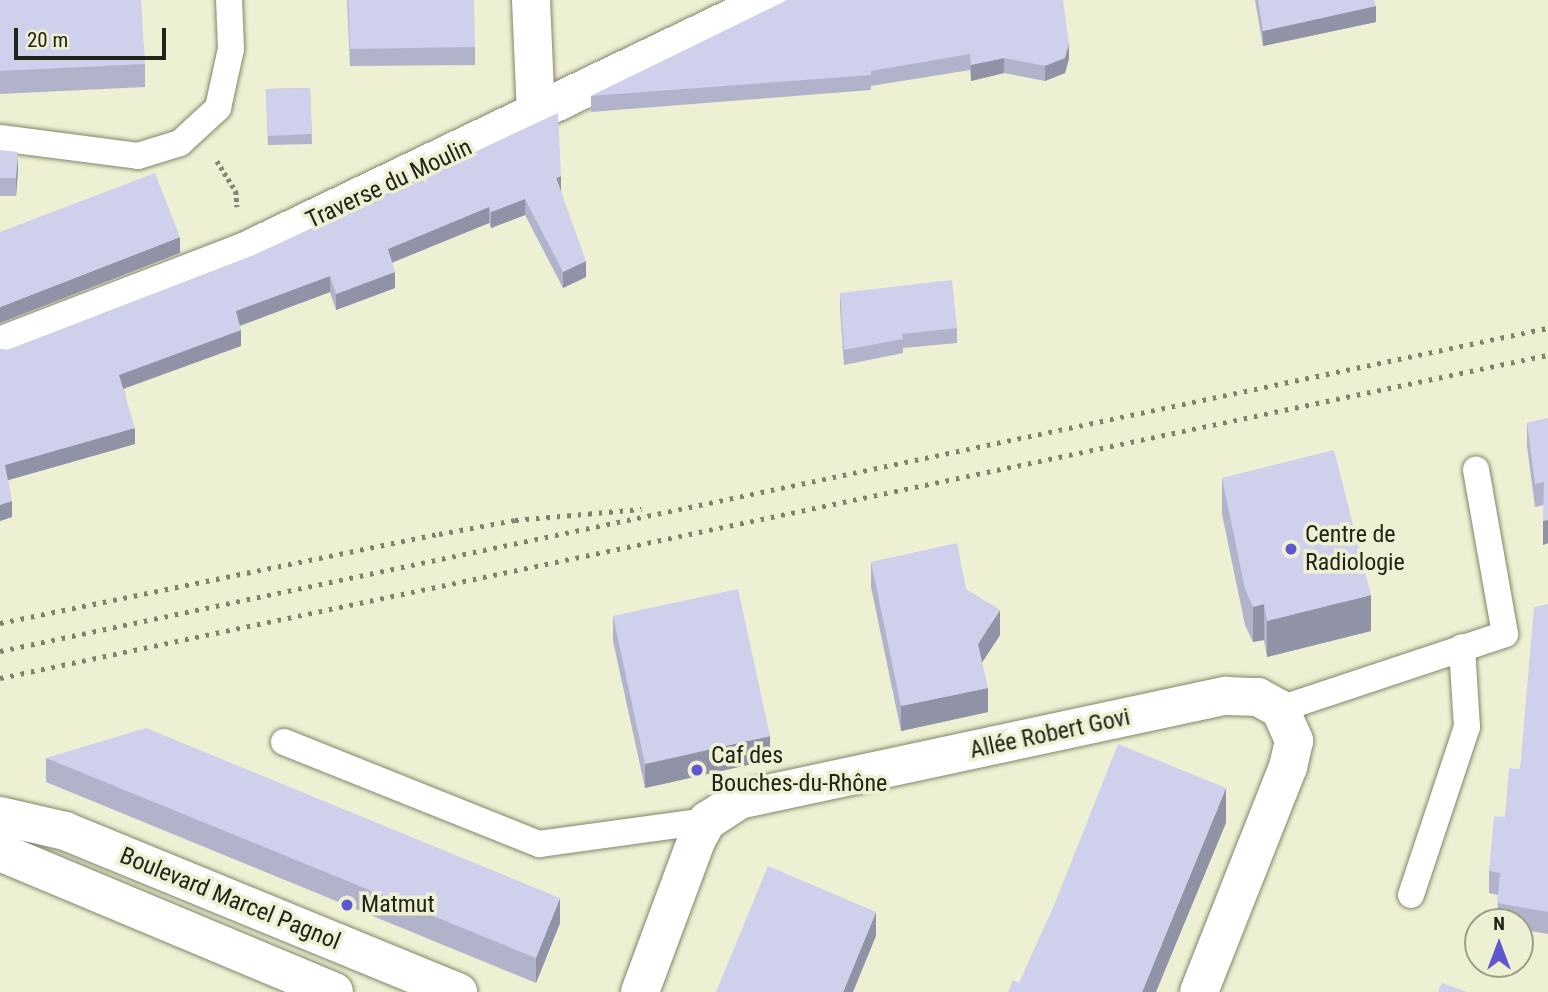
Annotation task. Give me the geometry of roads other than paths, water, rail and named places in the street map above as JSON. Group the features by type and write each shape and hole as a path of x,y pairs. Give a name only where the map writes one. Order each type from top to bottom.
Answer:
{"street":[{"path":"531,0 536,114"},
{"name":"Traverse du Moulin","path":"0,346 244,252 770,0"},
{"name":"Allée Robert Govi","path":"707,821 739,800 1226,696 1258,697 1280,709"},
{"path":"1199,992 1288,767 1294,741 1280,709"},
{"name":"Boulevard Marcel Pagnol","path":"0,816 65,831 457,992"},
{"path":"640,992 707,821"},
{"name":"Boulevard Marcel Pagnol","path":"0,852 334,992"}],"lane":[{"path":"0,138 138,156 180,143 218,108 231,49 229,0"},
{"path":"1280,709 1506,634 1476,470"},
{"path":"1411,895 1467,727 1462,648"},
{"path":"284,742 540,844 707,821"}],"railway":[{"path":"0,651 1548,328"},
{"path":"0,678 1548,355"},
{"path":"0,623 515,520 642,509"}],"place":[{"name":"Centre de Radiologie","path":"1291,549"},
{"name":"Caf des Bouches-du-Rhône","path":"697,770"},
{"name":"Matmut","path":"347,905"}]}
